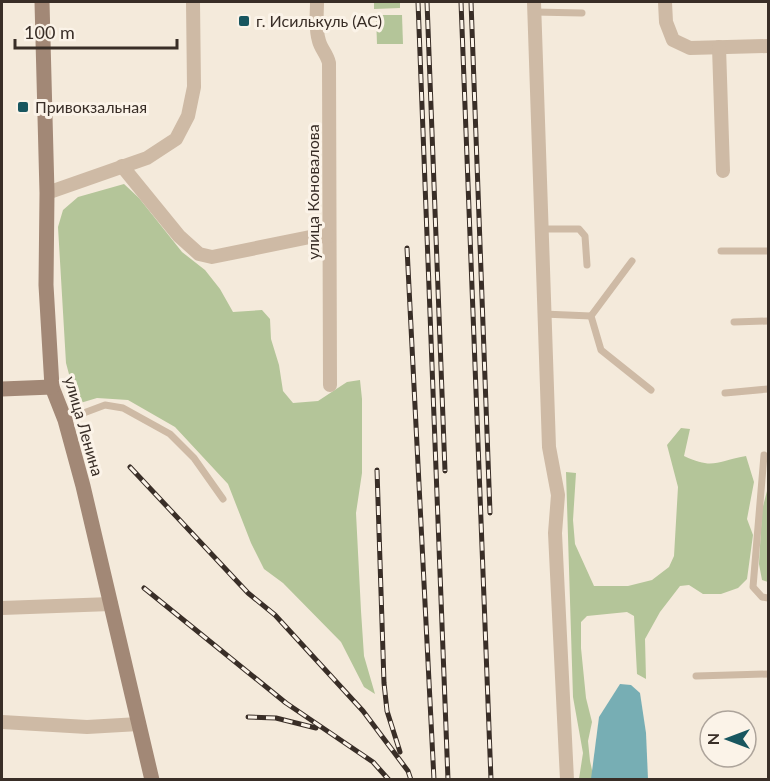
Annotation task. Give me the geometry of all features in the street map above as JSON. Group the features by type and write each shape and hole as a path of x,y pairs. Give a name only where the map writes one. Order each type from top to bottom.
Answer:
{"street":[{"name":"улица Ленина","path":"42,2 47,193 46,285 52,387 65,420 83,486 152,780"},
{"path":"47,193 147,158 176,139 188,116 194,87 193,2"},
{"name":"улица Коновалова","path":"317,2 318,37 329,63 330,385"},
{"path":"665,2 666,22 674,40 690,48 768,46"},
{"path":"534,7 543,314 549,447 558,495 555,533 567,780"},
{"path":"719,47 723,171"},
{"path":"122,166 179,236 199,254 212,257 310,237 329,236"},
{"path":"2,389 52,387"},
{"path":"2,608 111,604"},
{"path":"2,722 87,727 139,724"}],"lane":[{"path":"534,7 582,13"},
{"path":"542,229 579,229 585,236 587,265"},
{"path":"721,251 768,251"},
{"path":"591,316 632,261"},
{"path":"543,314 591,316"},
{"path":"591,316 601,350 651,390"},
{"path":"734,322 768,321"},
{"path":"725,393 768,389"},
{"path":"65,420 105,405 123,408 170,434 194,458 223,499"},
{"path":"764,455 753,586 762,597 768,598"},
{"path":"696,676 768,674"}],"green space":[{"path":"374,2 400,2 400,8 374,9"},
{"path":"376,15 402,15 403,44 377,44"},
{"path":"124,184 139,198 182,252 205,270 220,289 233,312 262,310 270,319 271,339 279,365 283,391 293,403 318,401 347,382 360,380 362,473 356,513 364,656 375,694 364,687 341,642 283,583 264,569 251,543 228,484 175,427 128,400 97,398 77,404 66,363 58,227 63,210 78,197"},
{"path":"681,428 690,429 684,456 702,463 715,463 746,456 754,482 747,519 753,535 747,579 738,588 721,594 703,594 689,585 680,586 660,612 645,639 646,679 637,674 634,616 627,612 587,616 581,622 586,698 592,722 588,741 594,779 579,779 583,753 573,697 566,472 576,473 573,520 575,544 594,586 628,586 652,580 669,567 674,556 678,487 667,445"},
{"path":"768,465 768,582 762,580 759,564 762,510 767,491"}],"water":[{"path":"620,684 631,685 640,693 646,733 648,779 591,779 599,717"}],"railway":[{"path":"418,2 448,780"},
{"path":"427,2 445,471"},
{"path":"461,2 491,780"},
{"path":"471,2 490,513"},
{"path":"407,248 434,780"},
{"path":"130,467 248,593 275,615 363,711 408,771 411,780"},
{"path":"377,470 384,683 387,711 400,752"},
{"path":"144,588 286,703 373,762 389,780"},
{"path":"248,717 276,718 316,728"}],"place":[{"name":"г. Исилькуль (АС)","path":"244,21"},
{"name":"Привокзальная","path":"23,107"}]}
